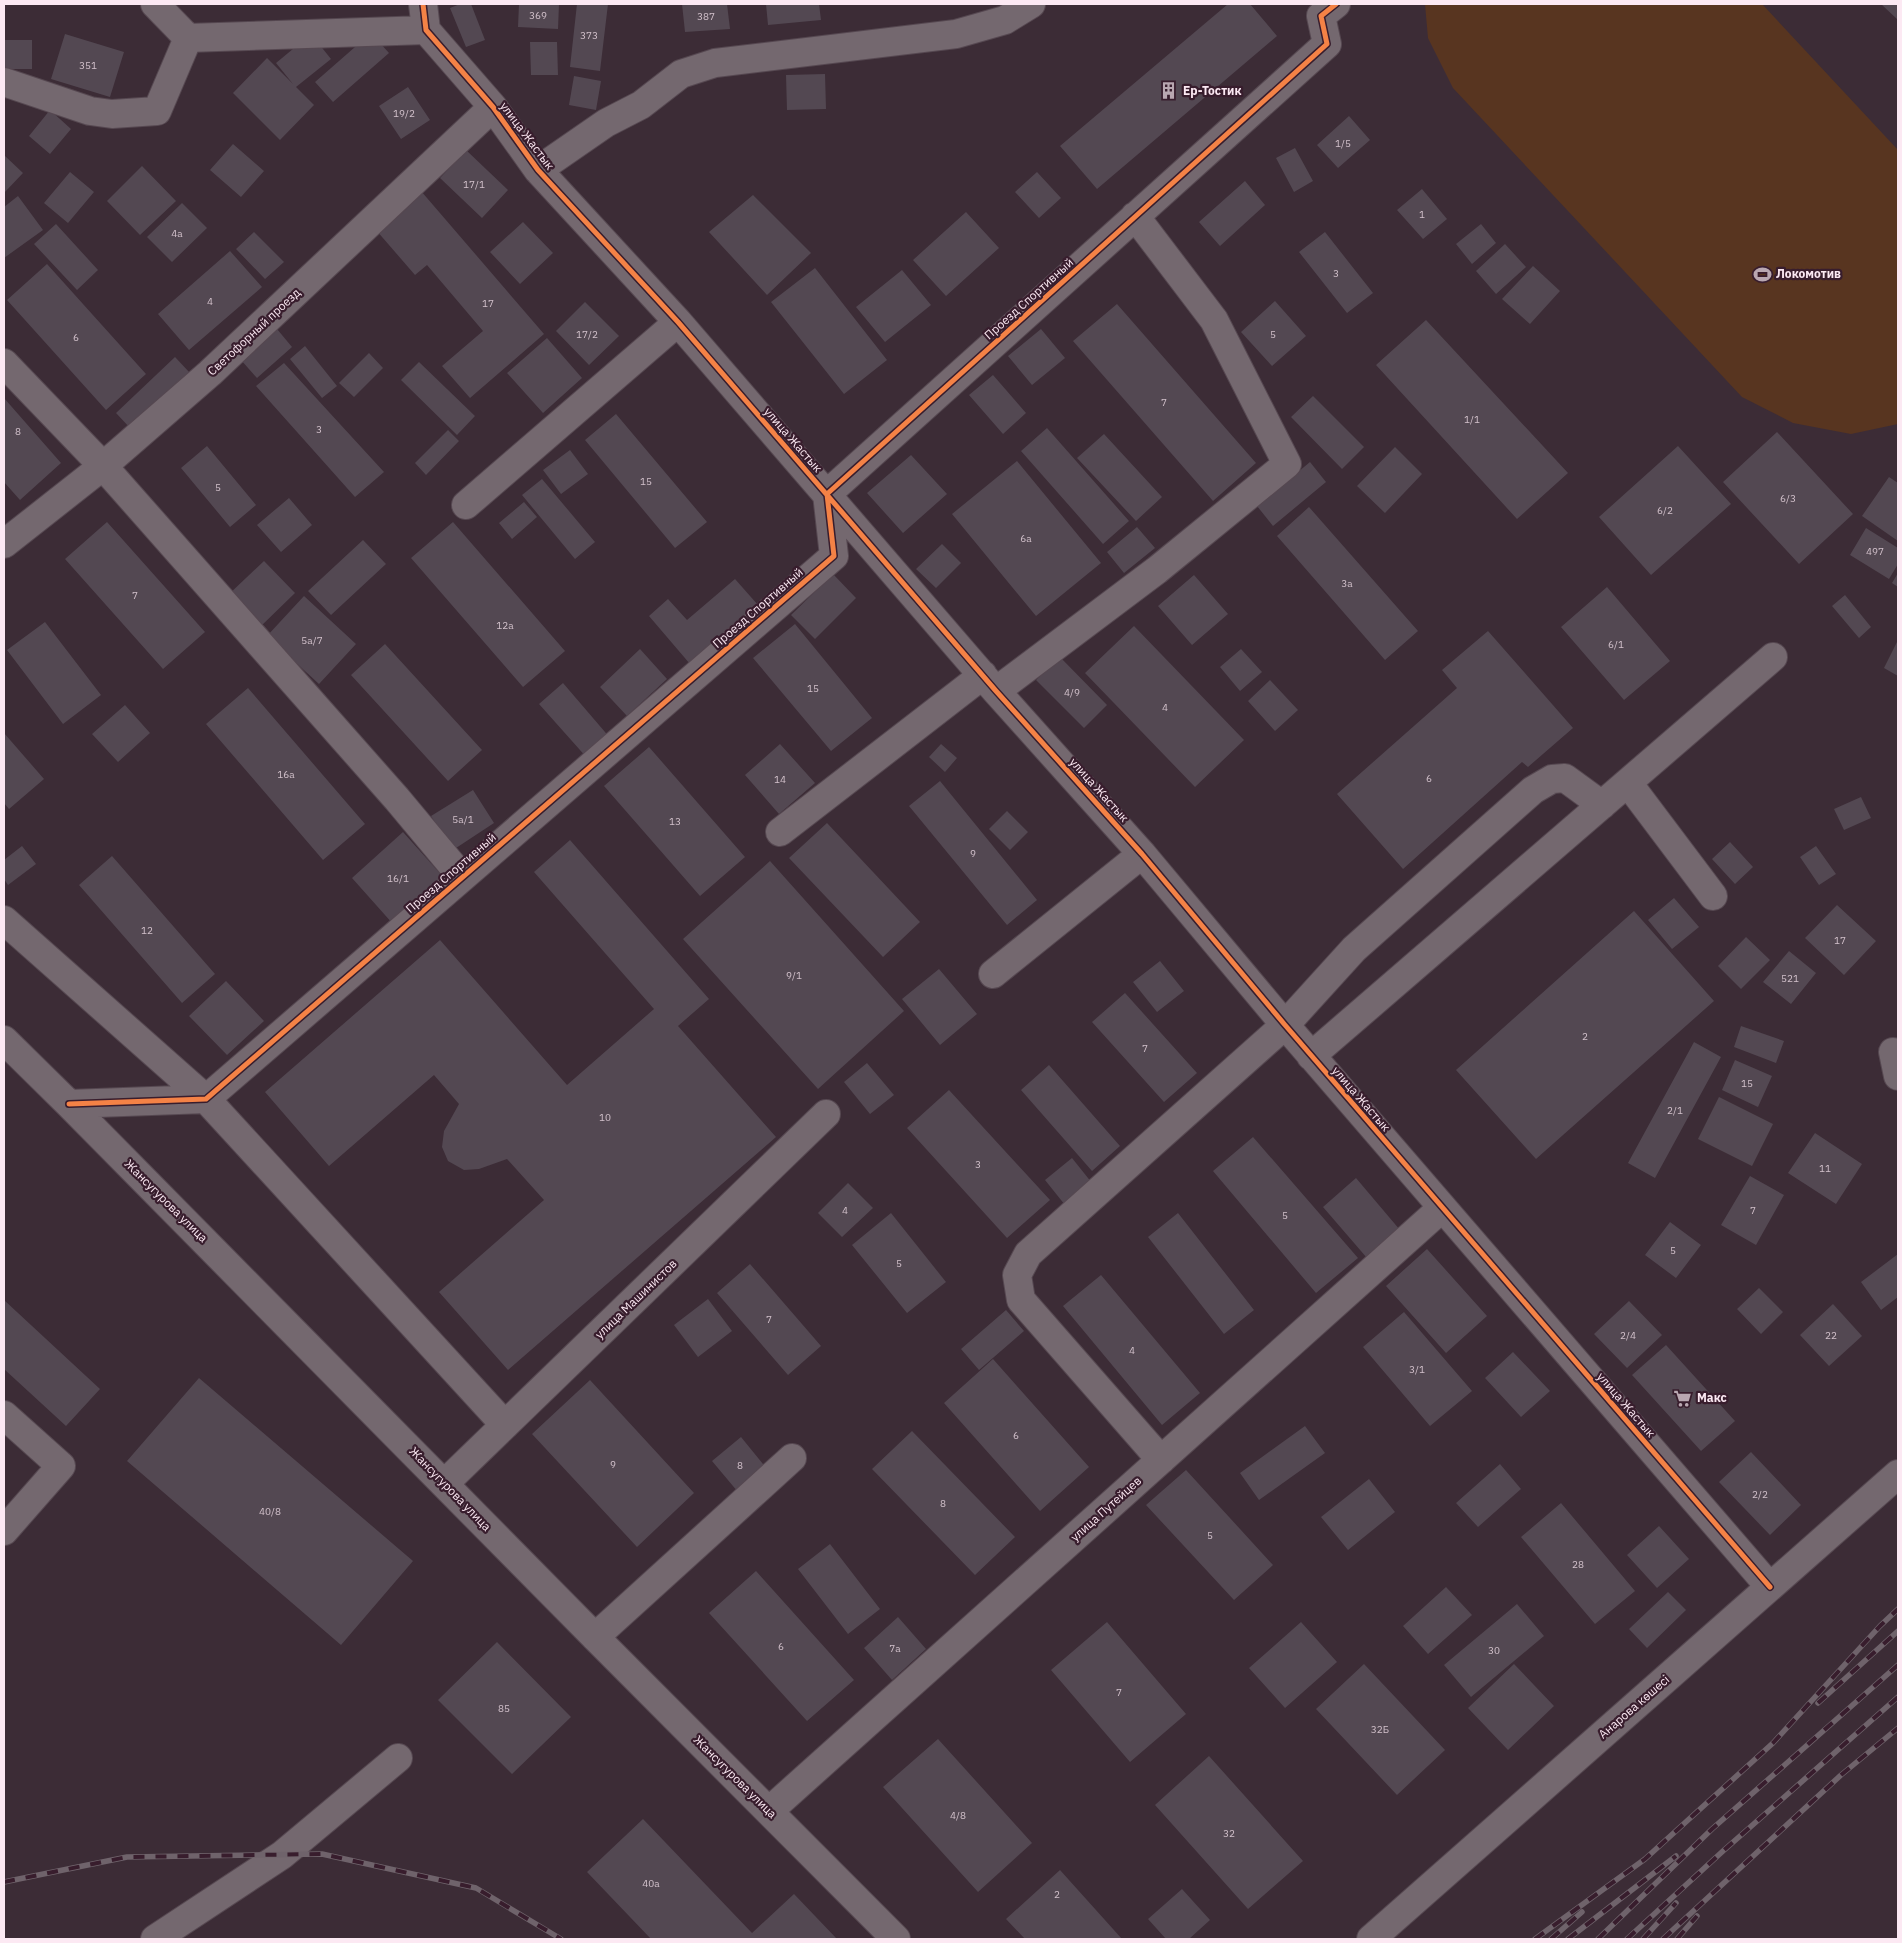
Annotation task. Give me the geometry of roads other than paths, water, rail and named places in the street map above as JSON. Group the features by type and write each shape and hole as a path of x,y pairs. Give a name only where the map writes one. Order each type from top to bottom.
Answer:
{"street":[{"path":"155,4 188,38"},
{"path":"538,170 606,123 641,105 680,74 715,63 956,34 1005,20 1031,4"},
{"name":"Проезд Спортивный","path":"206,1098 834,556 827,494 1327,44 1321,8"},
{"path":"188,38 425,17"},
{"name":"улица Жастык","path":"425,17 538,170 678,322 989,683 1142,854 1311,1056 1770,1587"},
{"path":"4,82 90,111 112,114 157,111 188,38"},
{"name":"Светофорный проезд","path":"4,544 103,466 210,373 493,107"},
{"path":"780,832 989,683 1157,570 1287,464 1214,320 1135,216"},
{"path":"466,505 678,322"},
{"path":"4,363 103,466 384,784 462,877"},
{"path":"1311,1056 1773,657"},
{"path":"1161,1460 1021,1300 1017,1275 1028,1254 1285,1025 1354,949 1533,790 1552,779 1565,778 1602,805"},
{"path":"1628,783 1713,896"},
{"path":"993,974 1142,854"},
{"path":"4,920 206,1098 505,1425"},
{"name":"Жансугурова улица","path":"4,1040 896,1939"},
{"path":"69,1104 206,1098"},
{"name":"улица Машинистов","path":"445,1483 826,1114"},
{"name":"улица Путейцев","path":"769,1811 1442,1208"},
{"path":"4,1415 61,1466 4,1532"},
{"path":"595,1637 792,1458"},
{"name":"Анарова көшесі","path":"1371,1939 1898,1474"},
{"path":"155,1939 282,1855 398,1758"}],"railway":[{"path":"1535,1939 1645,1859 1773,1743 1880,1626 1898,1609"},
{"path":"1818,1703 1898,1631"},
{"path":"1598,1939 1712,1829 1898,1665"},
{"path":"1627,1939 1723,1851 1898,1697"},
{"path":"1663,1939 1841,1775 1898,1728"},
{"path":"4,1882 127,1857 322,1854 476,1888 561,1939"},
{"path":"1568,1939 1676,1856"},
{"path":"1643,1939 1676,1903"},
{"path":"1551,1939 1582,1912"},
{"path":"1677,1939 1697,1916"}],"place":[{"name":"Ер-Тостик","path":"1169,91"},
{"name":"Локомотив","path":"1762,274"},
{"name":"Макс","path":"1683,1398"}]}
